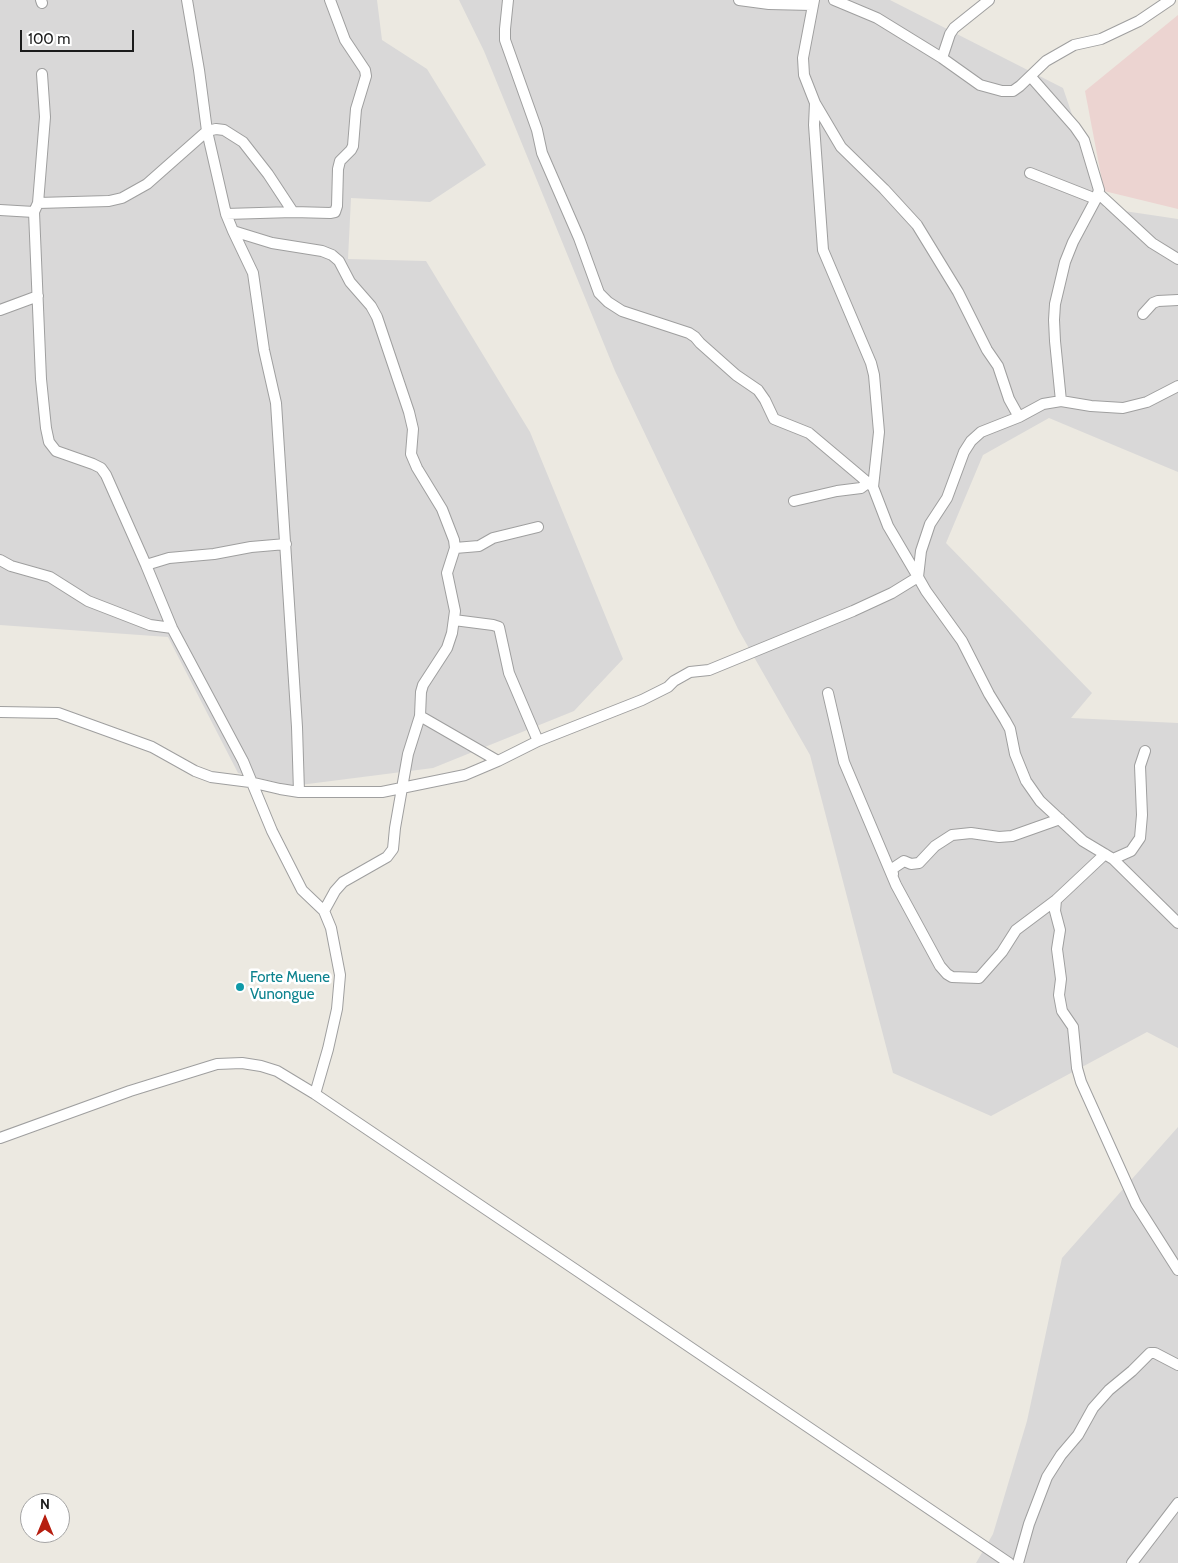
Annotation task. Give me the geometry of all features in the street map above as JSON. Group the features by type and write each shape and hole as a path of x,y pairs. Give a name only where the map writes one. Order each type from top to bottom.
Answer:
{"street":[{"path":"187,0 207,131 226,214 253,274 264,350 276,403 286,544 299,792"},
{"path":"226,214 335,212 337,206 338,169 340,161 351,150 356,109 365,81 364,70 345,40 330,0"},
{"path":"508,0 505,40 537,130 542,153 579,238 599,293 608,302 622,311 695,337 736,374 758,390 774,418 809,433 870,484 888,526 926,591 962,641 988,694 1010,728 1015,754 1026,781 1040,801 1083,841 1109,857 1178,922"},
{"path":"739,0 769,4 813,2 803,68 815,104 841,147 917,225 958,292 987,350 998,366 1019,417"},
{"path":"834,0 876,18 942,58 980,85 1002,91 1012,90 1031,77 1046,61 1074,46 1101,39 1139,21 1170,0"},
{"path":"942,58 954,28 989,0"},
{"path":"42,74 45,117 36,207 41,379 46,428 50,442 56,451 93,464 101,468 106,475 172,628 243,760 250,782 272,831 302,890 324,911 331,928 340,975 337,1009 328,1050 315,1094"},
{"path":"1031,77 1084,140 1099,190 1072,242 1055,304 1055,341 1061,401"},
{"path":"815,104 814,125 823,250 871,363 874,375 879,432 870,484"},
{"path":"0,210 110,201 122,198 147,184 207,131 216,129 224,130 243,142 268,174 293,212"},
{"path":"1030,173 1097,196 1152,243 1178,259"},
{"path":"233,231 272,243 332,254 339,260 350,282 372,306 409,412 413,429 412,454 417,468 442,509 452,533 455,548 447,573 447,580 453,600 454,620 452,634 447,648 423,685 421,692 420,716 408,754 393,849 390,854 343,882 335,891 324,911"},
{"path":"0,310 38,296"},
{"path":"1143,314 1158,301 1178,300"},
{"path":"918,577 921,551 930,524 947,498 964,452 971,441 981,432 1019,417 1043,404 1061,401 1091,406 1122,408 1146,402 1178,386"},
{"path":"794,501 837,491 861,488 865,484 870,484"},
{"path":"455,548 479,546 493,538 538,527"},
{"path":"146,564 169,558 286,544"},
{"path":"0,560 11,566 50,577 88,601 150,625 172,628"},
{"path":"0,712 58,714 152,747 195,771 211,777 250,782 299,792 362,794 382,792 464,775 538,741 642,700 668,687 674,681 690,672 709,670 853,611 892,593 918,577"},
{"path":"454,620 499,627 509,673 538,741"},
{"path":"828,693 844,762 893,874 896,885 940,966 947,974 952,976 979,978 1002,952 1016,930 1109,857 1131,851 1140,838 1142,815 1140,766 1144,751"},
{"path":"420,716 498,761"},
{"path":"893,874 892,869 899,864 904,861 911,864 919,862 935,846 952,835 971,833 999,837 1012,836 1060,819"},
{"path":"1056,900 1055,912 1060,930 1058,949 1062,1011 1073,1027 1077,1068 1081,1082 1136,1204 1178,1270"},
{"path":"0,1138 130,1091 218,1064 242,1063 277,1071 315,1094 1009,1563"},
{"path":"1018,1563 1029,1524 1047,1477 1061,1455 1078,1435 1093,1408 1109,1390 1150,1354 1155,1353 1178,1365"},
{"path":"1132,1563 1178,1503"}],"shaded area":[{"path":"0,0 377,0 382,40 427,69 486,165 430,202 351,198 348,259 426,261 530,432 623,659 574,711 433,768 292,786 238,773 168,637 0,625"},
{"path":"459,0 890,0 1063,88 1104,208 1178,219 1178,472 1049,418 983,455 946,543 1092,693 1071,718 1178,723 1178,1048 1147,1032 991,1116 893,1073 810,755 738,629 615,371 484,51"},
{"path":"1178,15 1178,209 1104,191 1085,91"},
{"path":"1178,1127 1178,1563 976,1563 993,1534 1027,1421 1062,1258"}],"place":[{"name":"Forte Muene Vunongue","path":"240,987"}]}
